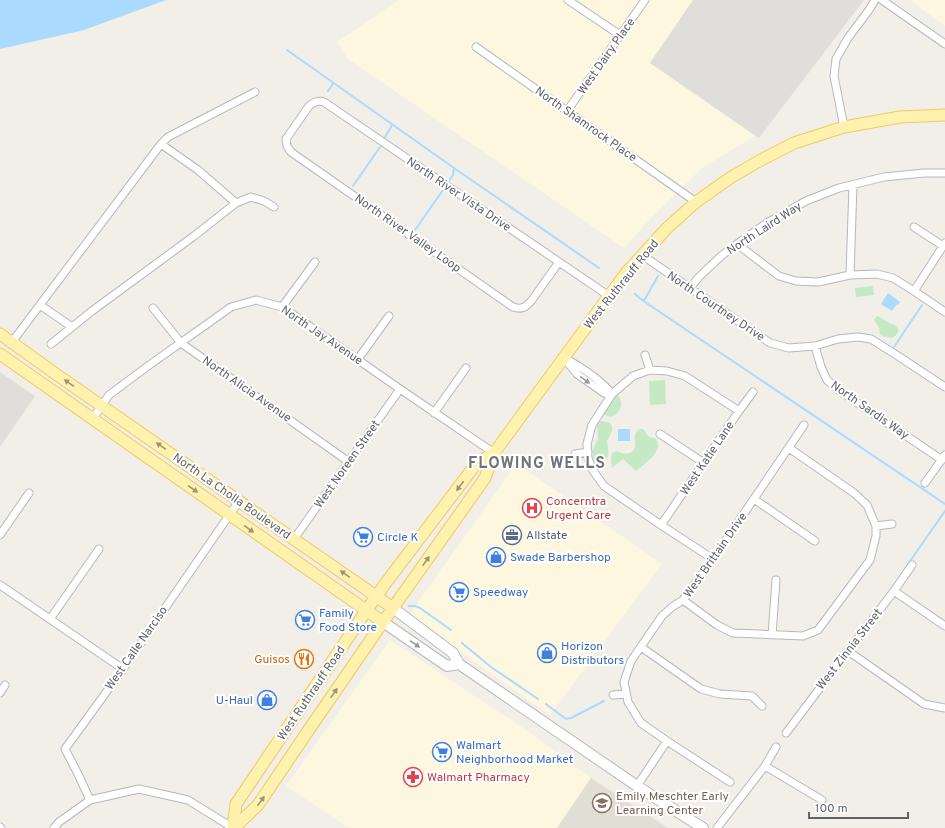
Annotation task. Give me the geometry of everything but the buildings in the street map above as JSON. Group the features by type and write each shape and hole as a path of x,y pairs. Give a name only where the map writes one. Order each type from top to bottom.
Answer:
{"main road":[{"name":"West Ruthrauff Road","path":"233,828 258,805 383,622 485,478 494,453 626,273 667,228 696,202 730,178 794,143 844,127 900,117 945,115"},
{"name":"North La Cholla Boulevard","path":"0,334 393,608"},
{"name":"North La Cholla Boulevard","path":"0,354 383,622"},
{"name":"West Ruthrauff Road","path":"233,828 236,804 366,611 476,464 494,453"}],"street":[{"path":"568,0 620,35"},
{"name":"West Dairy Place","path":"567,111 645,0"},
{"path":"844,127 834,76 836,59 848,38 875,0"},
{"path":"882,0 945,44"},
{"name":"North Shamrock Place","path":"476,47 696,202"},
{"path":"12,342 157,148 168,138 255,92"},
{"name":"North River Vista Drive","path":"309,106 316,98 319,101 328,104 609,296"},
{"name":"North River Valley Loop","path":"309,106 286,138 284,146 288,150 513,306 520,310 530,303 559,262"},
{"path":"161,144 198,170 236,203"},
{"name":"North Laird Way","path":"690,288 721,256 767,223 806,200 839,188 884,177 924,173 945,173"},
{"path":"850,275 853,185"},
{"path":"51,344 236,203 251,196 274,207"},
{"path":"914,227 944,245 914,291"},
{"path":"737,244 779,276 796,281 818,282 850,275 877,274 894,278 945,312"},
{"name":"North Courtney Drive","path":"642,255 770,343 789,348 815,346 838,339 871,339 945,387"},
{"path":"282,307 315,262"},
{"name":"North Jay Avenue","path":"93,418 109,395 231,307 256,300 282,307 494,453"},
{"path":"40,305 72,327"},
{"name":"North Alicia Avenue","path":"153,308 181,343 349,462"},
{"path":"358,359 389,316"},
{"name":"North Sardis Way","path":"815,346 820,367 827,380 840,391 943,458"},
{"path":"645,355 650,370"},
{"path":"564,358 577,374 604,393 612,394"},
{"path":"434,413 466,368"},
{"path":"713,559 604,486 592,469 588,458 587,444 592,425 612,394 633,376 650,370 667,371 685,376 738,412"},
{"name":"West Noreen Street","path":"294,539 400,389"},
{"name":"West Katie Lane","path":"661,525 753,392"},
{"name":"West Brittain Drive","path":"626,694 624,682 631,661 662,616 672,607 684,600 804,425"},
{"path":"660,434 704,463"},
{"path":"684,600 717,625 733,633 804,636 818,630 870,560 876,536 876,526 867,505 850,490 789,448"},
{"path":"575,454 588,452"},
{"path":"925,483 943,458"},
{"path":"0,535 29,493"},
{"path":"754,499 815,541"},
{"name":"West Calle Narciso","path":"90,800 65,749 123,669 239,501"},
{"path":"876,526 892,524"},
{"path":"50,619 99,549"},
{"name":"West Zinnia Street","path":"786,733 912,565"},
{"path":"772,635 776,580"},
{"path":"0,585 123,669"},
{"path":"894,591 945,626"},
{"name":"North La Cholla Boulevard","path":"393,608 453,653 459,664 637,786 703,828"},
{"name":"North La Cholla Boulevard","path":"383,622 447,666 459,664"},
{"path":"641,647 701,688 720,694 752,696 762,706"},
{"path":"848,651 924,704 945,708"},
{"path":"0,693 5,685"},
{"path":"613,695 626,694 628,702 641,723 730,782"},
{"path":"637,786 667,741"},
{"path":"717,828 765,766 776,747"},
{"path":"765,766 822,800"},
{"path":"54,828 59,822 90,800 139,789 188,800 233,828"}],"shaded area":[{"path":"399,0 693,0 650,63 755,136 702,168 651,218 624,248 348,59 337,42"},
{"path":"693,0 864,0 759,138 650,63"},
{"path":"910,0 945,0 945,26"},
{"path":"0,372 35,396 0,447"},
{"path":"516,464 524,470 527,470 662,564 550,715 409,615"},
{"path":"390,640 526,730 591,778 557,828 349,828 286,786"},
{"name":"Emily Meschter Early Learning Center","path":"591,778 668,828 557,828"}],"green space":[{"path":"873,286 874,295 856,297 855,288"},
{"path":"877,316 897,327 899,331 896,335 892,338 880,334 879,328 874,320"},
{"path":"665,380 666,404 650,405 649,381"},
{"path":"617,393 621,400 621,407 618,413 611,417 602,414"},
{"path":"601,421 610,423 612,425 612,431 607,441 608,456 601,463 594,461 592,451 598,439 597,425"},
{"path":"639,429 643,429 649,437 654,438 657,441 658,445 655,454 636,471 623,459 612,468 612,453 616,451 627,454 631,453 635,448 635,435"}],"water":[{"path":"0,0 166,0 84,30 0,49"},
{"path":"888,293 900,302 892,311 881,304"},
{"path":"618,429 630,429 630,441 618,441"}],"waterway":[{"path":"287,50 599,268"},
{"path":"328,91 333,83"},
{"path":"385,137 392,124"},
{"path":"353,186 380,147"},
{"path":"449,181 453,175 454,168"},
{"path":"415,230 443,190"},
{"path":"643,300 658,276"},
{"path":"635,294 945,504"},
{"path":"894,347 922,305"},
{"path":"908,564 945,511"},
{"path":"409,606 420,608 451,630"},
{"path":"462,643 491,667 538,699"},
{"path":"546,704 566,719 571,718 604,701"}],"place":[{"name":"Concerntra Urgent Care","path":"532,508"},
{"name":"Allstate","path":"512,535"},
{"name":"Circle K","path":"363,537"},
{"name":"Swade Barbershop","path":"496,557"},
{"name":"Speedway","path":"459,592"},
{"name":"Family Food Store","path":"305,620"},
{"name":"Horizon Distributors","path":"547,653"},
{"name":"Guisos","path":"304,659"},
{"name":"U-Haul","path":"267,700"},
{"name":"Walmart Neighborhood Market","path":"442,752"},
{"name":"Walmart Pharmacy","path":"413,777"},
{"name":"Emily Meschter Early Learning Center","path":"602,803"}],"district":[{"name":"FLOWING WELLS","path":"537,462"}]}
